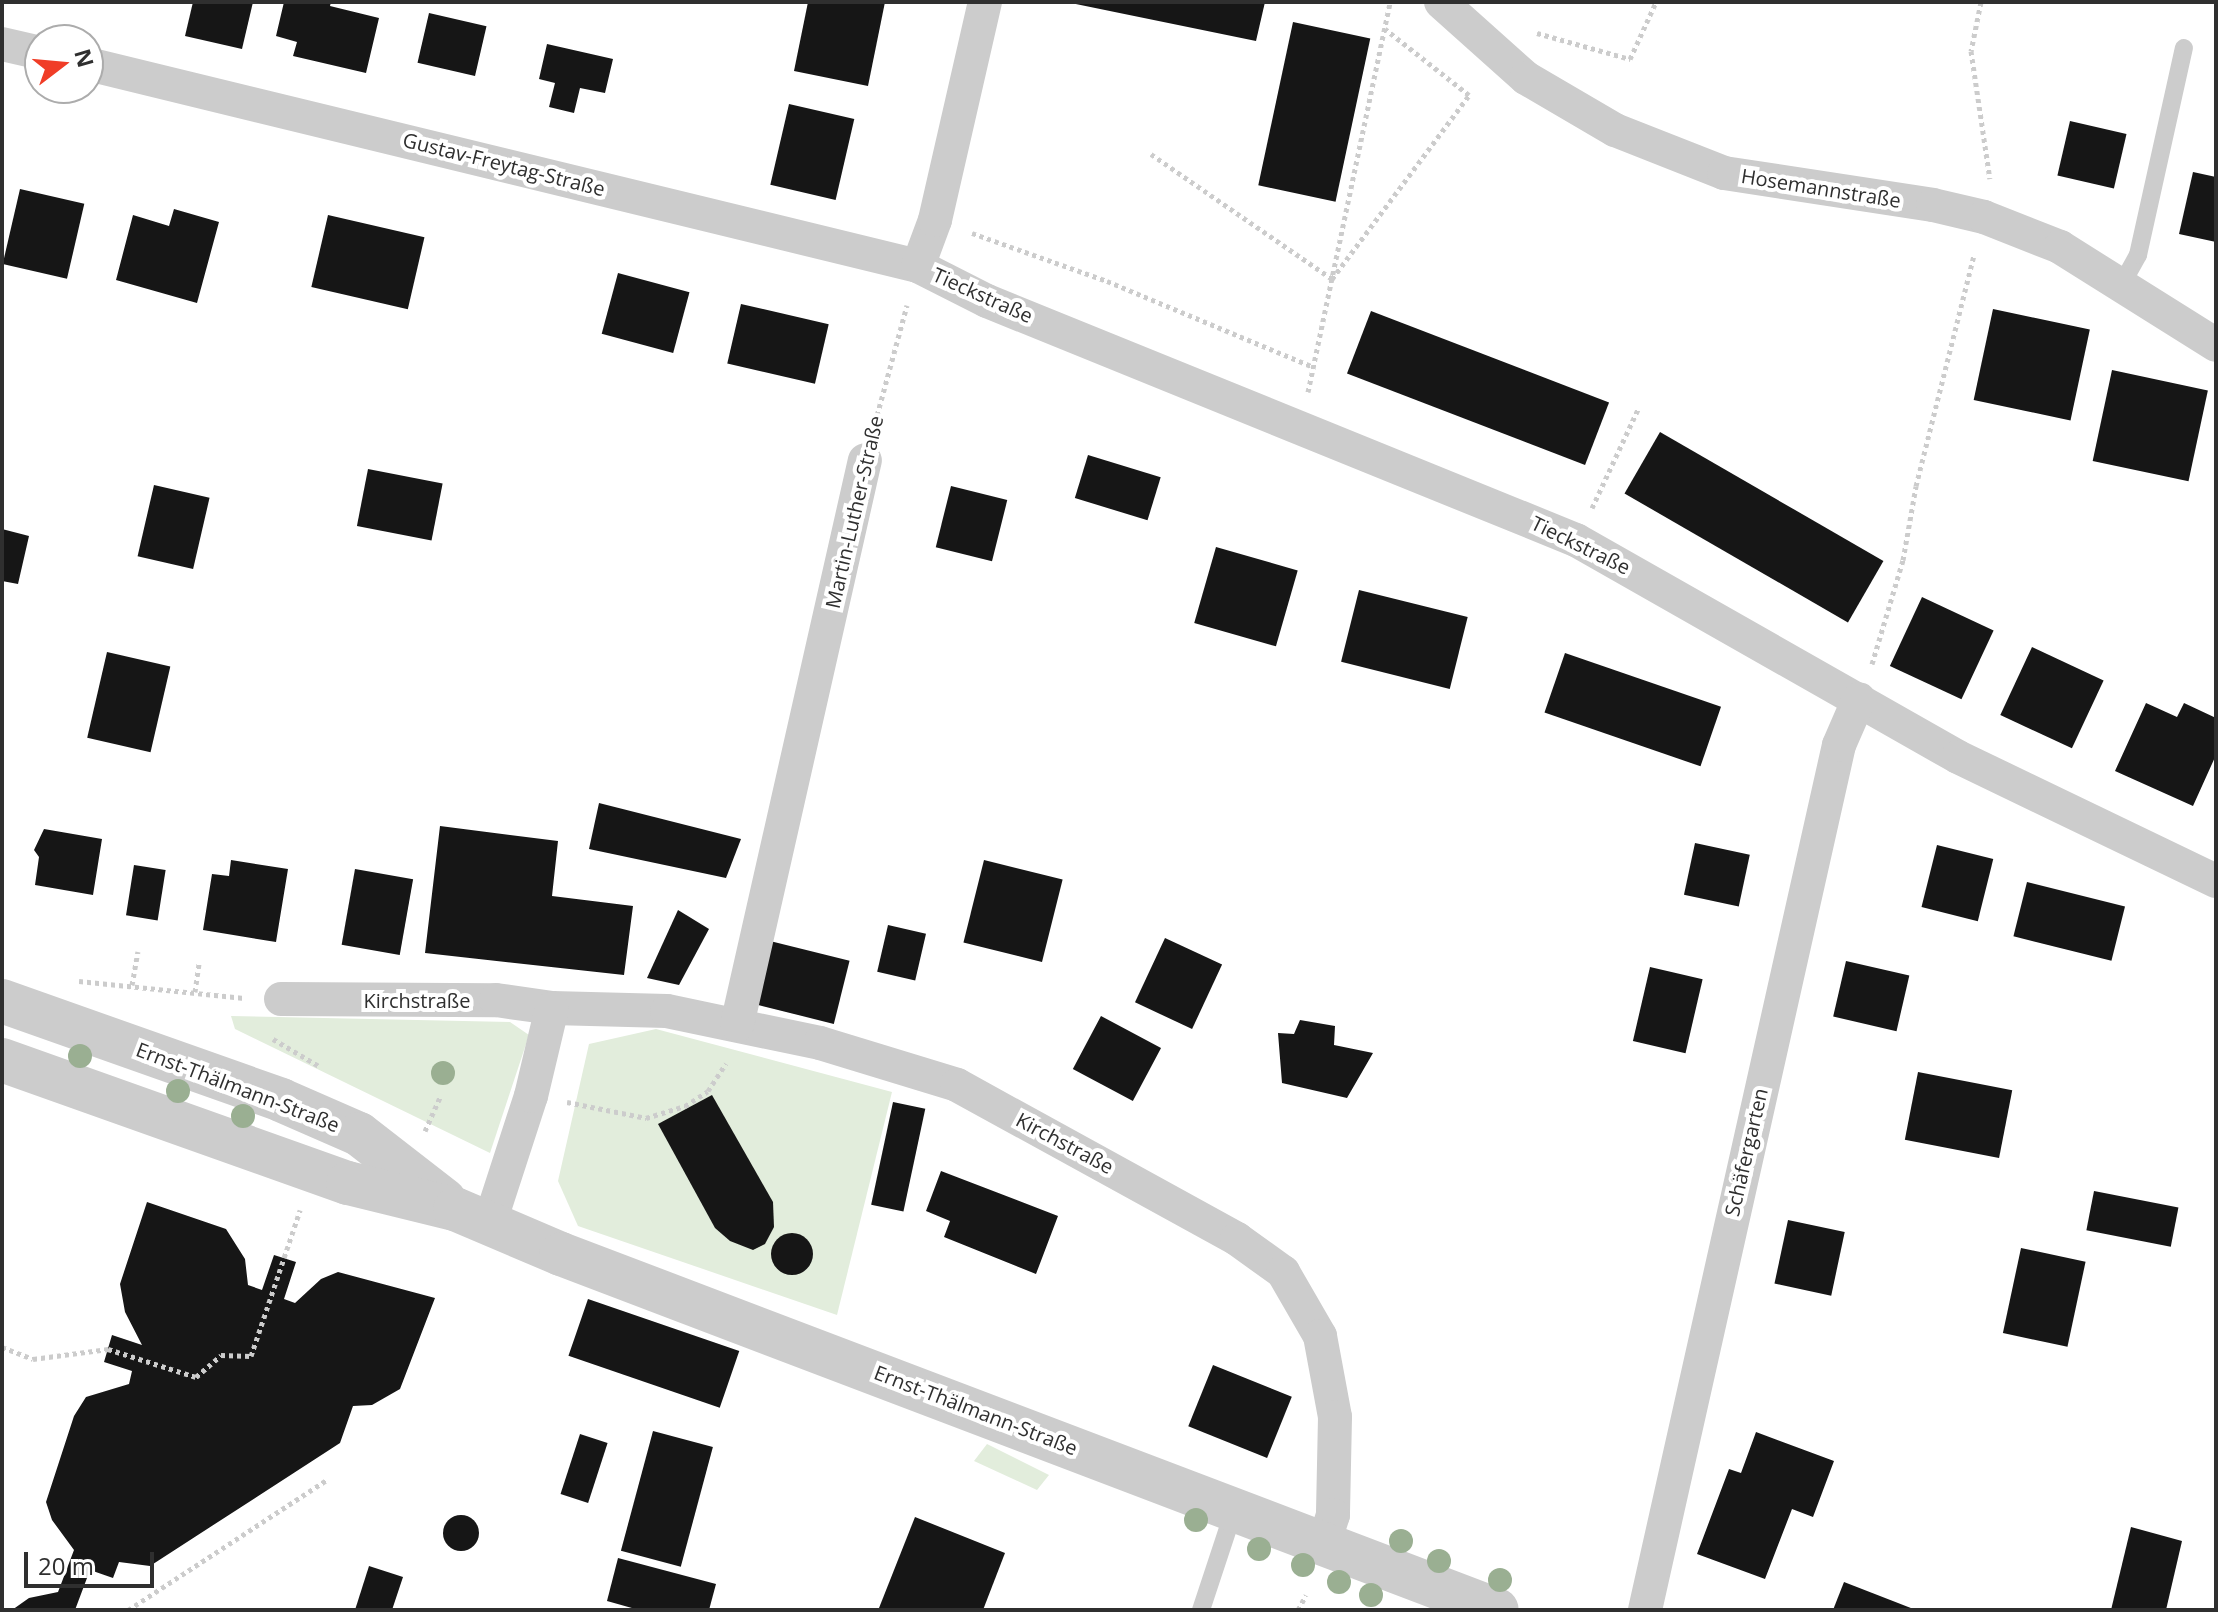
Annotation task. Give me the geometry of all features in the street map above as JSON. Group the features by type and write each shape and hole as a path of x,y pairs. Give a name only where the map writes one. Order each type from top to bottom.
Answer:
{"street":[{"path":"918,266 935,220 985,2"},
{"name":"Hosemannstraße","path":"1441,2 1526,78 1642,141 1724,173 1984,217 2060,247 2123,282 2216,345"},
{"path":"2,44 24,49"},
{"name":"Gustav-Freytag-Straße","path":"104,68 918,266"},
{"name":"Tieckstraße","path":"918,266 987,301 1302,425 1576,540 1958,757 2216,881"},
{"name":"Martin-Luther-Straße","path":"737,1025 865,460"},
{"name":"Schäfergarten","path":"1645,1610 1839,745 1859,699"},
{"name":"Kirchstraße","path":"259,1002 496,1000 552,1008 667,1011 820,1043 957,1085 1237,1239 1283,1272 1320,1336 1335,1417 1333,1515 1324,1543"},
{"name":"Ernst-Thälmann-Straße","path":"2,1001 281,1100 359,1134 472,1217"},
{"path":"472,1217 531,1096 552,1008"},
{"name":"Ernst-Thälmann-Straße","path":"2,1060 348,1183 472,1217 1497,1610"}],"lane":[{"path":"2123,282 2138,255 2184,48"},
{"path":"1201,1610 1234,1510"}],"path":[{"path":"1302,425 1390,2"},
{"path":"1526,28 1630,59 1656,2"},
{"path":"1859,699 1903,560 1919,472 1984,217 1989,159 1971,51 1981,2"},
{"path":"1332,279 1469,95 1385,29"},
{"path":"1151,154 1332,279"},
{"path":"935,220 1107,281 1314,367"},
{"name":"Martin-Luther-Straße","path":"865,460 918,266"},
{"path":"1576,540 1639,407"},
{"path":"132,985 138,952"},
{"path":"195,992 199,962"},
{"path":"64,983 89,979 259,1002"},
{"path":"531,1096 646,1118 685,1106 708,1091 726,1065 737,1025"},
{"path":"264,1033 324,1069"},
{"path":"419,1145 441,1095"},
{"path":"2,1347 33,1359 108,1349 196,1377 221,1355 251,1356 303,1201"},
{"path":"129,1610 327,1480"},
{"path":"1298,1610 1306,1595"}],"green space":[{"path":"231,1016 510,1022 529,1035 490,1153 235,1029"},
{"path":"656,1029 892,1092 837,1315 578,1226 558,1181 589,1044"},
{"path":"987,1444 1049,1475 1037,1490 974,1461"}],"building":[{"path":"193,2 253,2 242,49 185,36"},
{"path":"284,2 331,2 330,6 379,18 366,73 293,56 297,42 276,36"},
{"path":"808,2 885,2 868,86 794,71"},
{"path":"1066,2 1265,2 1256,41"},
{"path":"429,13 486,26 475,76 418,63"},
{"path":"1293,22 1370,38 1336,202 1258,185"},
{"path":"547,44 613,59 605,93 580,88 574,113 549,107 555,83 539,79"},
{"path":"789,104 854,119 836,200 770,185"},
{"path":"2070,121 2127,134 2114,189 2057,176"},
{"path":"2193,172 2216,177 2216,242 2179,234"},
{"path":"20,189 84,204 67,279 3,264"},
{"path":"174,209 219,222 197,303 116,280 133,215 169,226"},
{"path":"328,215 424,237 408,309 311,287"},
{"path":"618,273 689,292 673,353 602,334"},
{"path":"741,304 829,324 815,384 727,363"},
{"path":"1993,309 2090,330 2071,421 1974,400"},
{"path":"1371,311 1609,402 1585,465 1347,374"},
{"path":"2112,370 2208,390 2189,481 2093,461"},
{"path":"1660,432 1883,561 1848,622 1624,493"},
{"path":"1088,455 1161,477 1148,520 1075,498"},
{"path":"368,469 443,484 432,540 357,526"},
{"path":"154,485 210,498 193,569 138,556"},
{"path":"951,486 1007,500 992,561 936,547"},
{"path":"2,529 29,536 18,584 2,581"},
{"path":"1216,547 1298,570 1276,646 1194,623"},
{"path":"1359,590 1468,617 1450,689 1341,662"},
{"path":"1922,597 1994,630 1961,699 1890,666"},
{"path":"2032,647 2104,680 2072,748 2000,715"},
{"path":"107,652 170,667 151,752 87,738"},
{"path":"1565,653 1721,707 1700,766 1544,713"},
{"path":"2146,703 2177,717 2184,703 2216,718 2216,755 2193,806 2115,771"},
{"path":"599,803 741,839 726,878 589,849"},
{"path":"440,826 558,841 552,896 633,906 624,975 425,953"},
{"path":"44,829 102,839 93,895 35,885 39,857 34,850"},
{"path":"1695,843 1750,855 1739,906 1684,895"},
{"path":"1937,845 1993,859 1978,921 1922,907"},
{"path":"231,860 288,869 276,942 203,930 212,874 229,876"},
{"path":"984,860 1063,880 1042,962 963,942"},
{"path":"134,865 166,870 158,920 126,915"},
{"path":"355,869 413,879 400,955 342,945"},
{"path":"2027,882 2125,906 2111,961 2013,936"},
{"path":"678,910 709,929 679,985 647,978"},
{"path":"888,925 926,934 915,981 877,972"},
{"path":"1165,938 1222,965 1192,1029 1135,1002"},
{"path":"770,941 850,961 834,1024 754,1004"},
{"path":"1846,961 1909,976 1897,1031 1833,1017"},
{"path":"1650,967 1703,979 1686,1053 1633,1041"},
{"path":"1101,1016 1161,1048 1133,1101 1073,1069"},
{"path":"1300,1020 1335,1026 1334,1045 1373,1053 1347,1098 1282,1083 1278,1033 1294,1034"},
{"path":"1918,1072 2012,1090 1999,1158 1905,1140"},
{"path":"712,1095 773,1202 774,1227 765,1244 753,1250 730,1241 715,1228 658,1124"},
{"path":"893,1102 925,1109 903,1212 871,1205"},
{"path":"941,1171 1058,1216 1036,1274 944,1237 950,1221 926,1211"},
{"path":"2094,1191 2178,1207 2171,1247 2086,1230"},
{"path":"147,1202 226,1229 245,1259 248,1285 262,1290 274,1255 296,1262 284,1299 295,1303 321,1279 338,1272 435,1298 400,1389 372,1405 353,1406 340,1443 150,1566 119,1562 113,1578 90,1570 75,1610 12,1610 29,1598 58,1592 74,1550 52,1520 46,1502 74,1416 86,1397 129,1384 132,1371 104,1362 112,1335 142,1345 125,1312 120,1284"},
{"path":"1788,1220 1845,1232 1831,1296 1774,1284"},
{"path":"792,1233 807,1239 813,1254 807,1269 792,1275 777,1269 771,1254 777,1239"},
{"path":"2021,1248 2086,1262 2067,1347 2003,1333"},
{"path":"588,1299 739,1351 720,1408 568,1356"},
{"path":"1213,1365 1292,1397 1267,1458 1188,1426"},
{"path":"653,1431 713,1447 681,1567 621,1551"},
{"path":"1756,1432 1834,1461 1813,1517 1792,1509 1765,1579 1697,1554 1729,1469 1741,1473"},
{"path":"580,1434 608,1443 588,1503 561,1494"},
{"path":"461,1515 473,1521 479,1533 473,1545 461,1551 449,1545 443,1533 449,1521"},
{"path":"915,1517 1005,1553 983,1610 879,1608"},
{"path":"2131,1527 2182,1541 2166,1610 2111,1610"},
{"path":"618,1558 716,1584 709,1610 639,1610 607,1601"},
{"path":"369,1566 403,1577 392,1610 355,1610"},
{"path":"1844,1582 1916,1610 1833,1610"}]}
